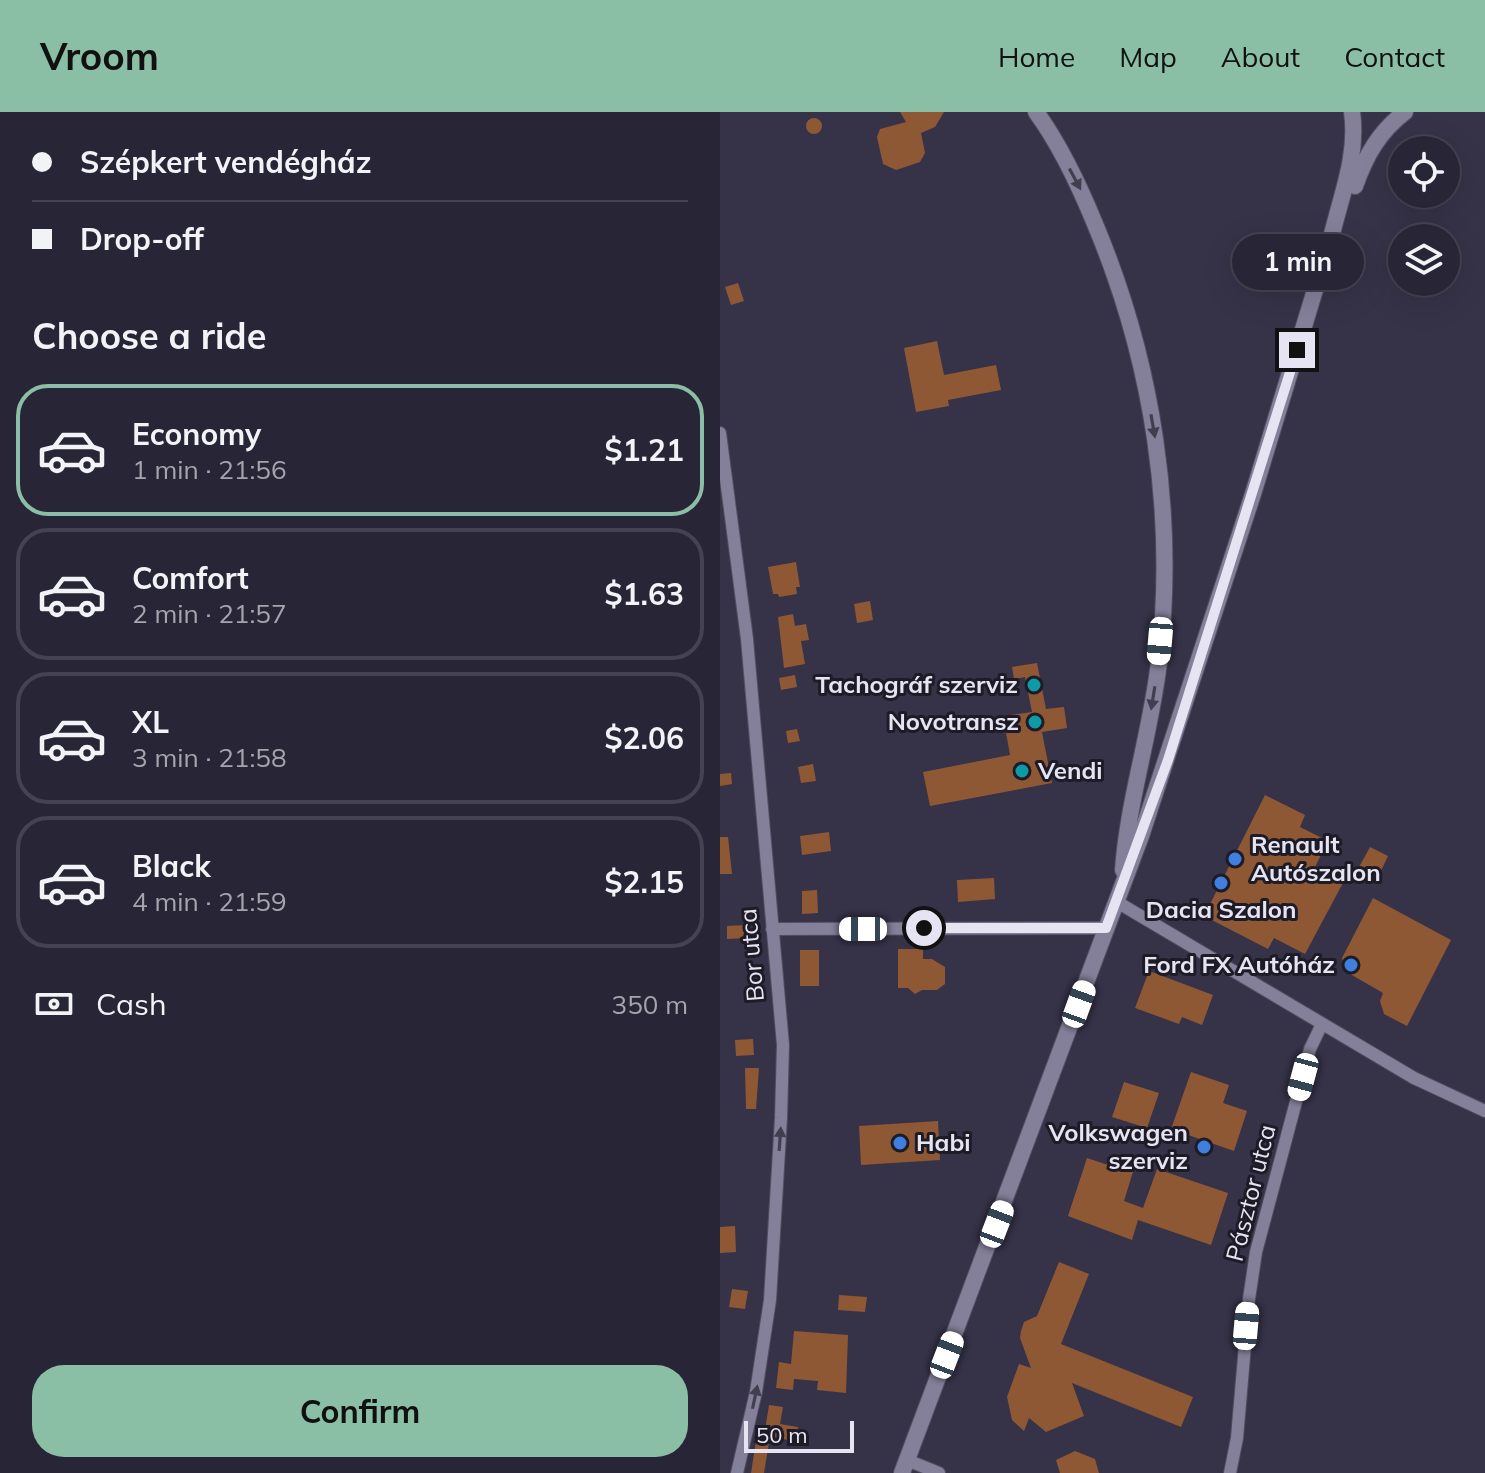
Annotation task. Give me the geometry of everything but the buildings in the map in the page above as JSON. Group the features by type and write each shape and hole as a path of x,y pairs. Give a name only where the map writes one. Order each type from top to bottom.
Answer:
{"street":[{"path":"1036,112 1082,192 1111,261 1132,331 1158,457 1165,573 1161,634 1149,727 1125,833 1119,895"},
{"path":"939,1473 904,1466 1061,1055 1172,745 1332,234 1351,165 1355,134 1352,112"},
{"path":"1332,234 1345,212 1371,147 1387,126 1405,112"},
{"name":"Bor utca","path":"720,433 747,639 783,1045 770,1300 756,1392 737,1473"},
{"path":"1119,895 1177,937 1322,1024 1414,1078 1485,1111"},
{"path":"772,929 1106,928"},
{"name":"Pásztor utca","path":"1230,1473 1237,1438 1256,1252 1310,1049 1322,1024"}],"place":[{"name":"Tachográf szerviz","path":"1034,685"},
{"name":"Novotransz","path":"1035,722"},
{"name":"Vendi","path":"1022,771"},
{"name":"Renault Autószalon","path":"1235,859"},
{"name":"Dacia Szalon","path":"1221,883"},
{"name":"Ford FX Autóház","path":"1351,965"},
{"name":"Habi","path":"900,1143"},
{"name":"Volkswagen szerviz","path":"1204,1147"}],"route":[{"path":"924,928 1106,928 1168,760 1297,350"}]}
